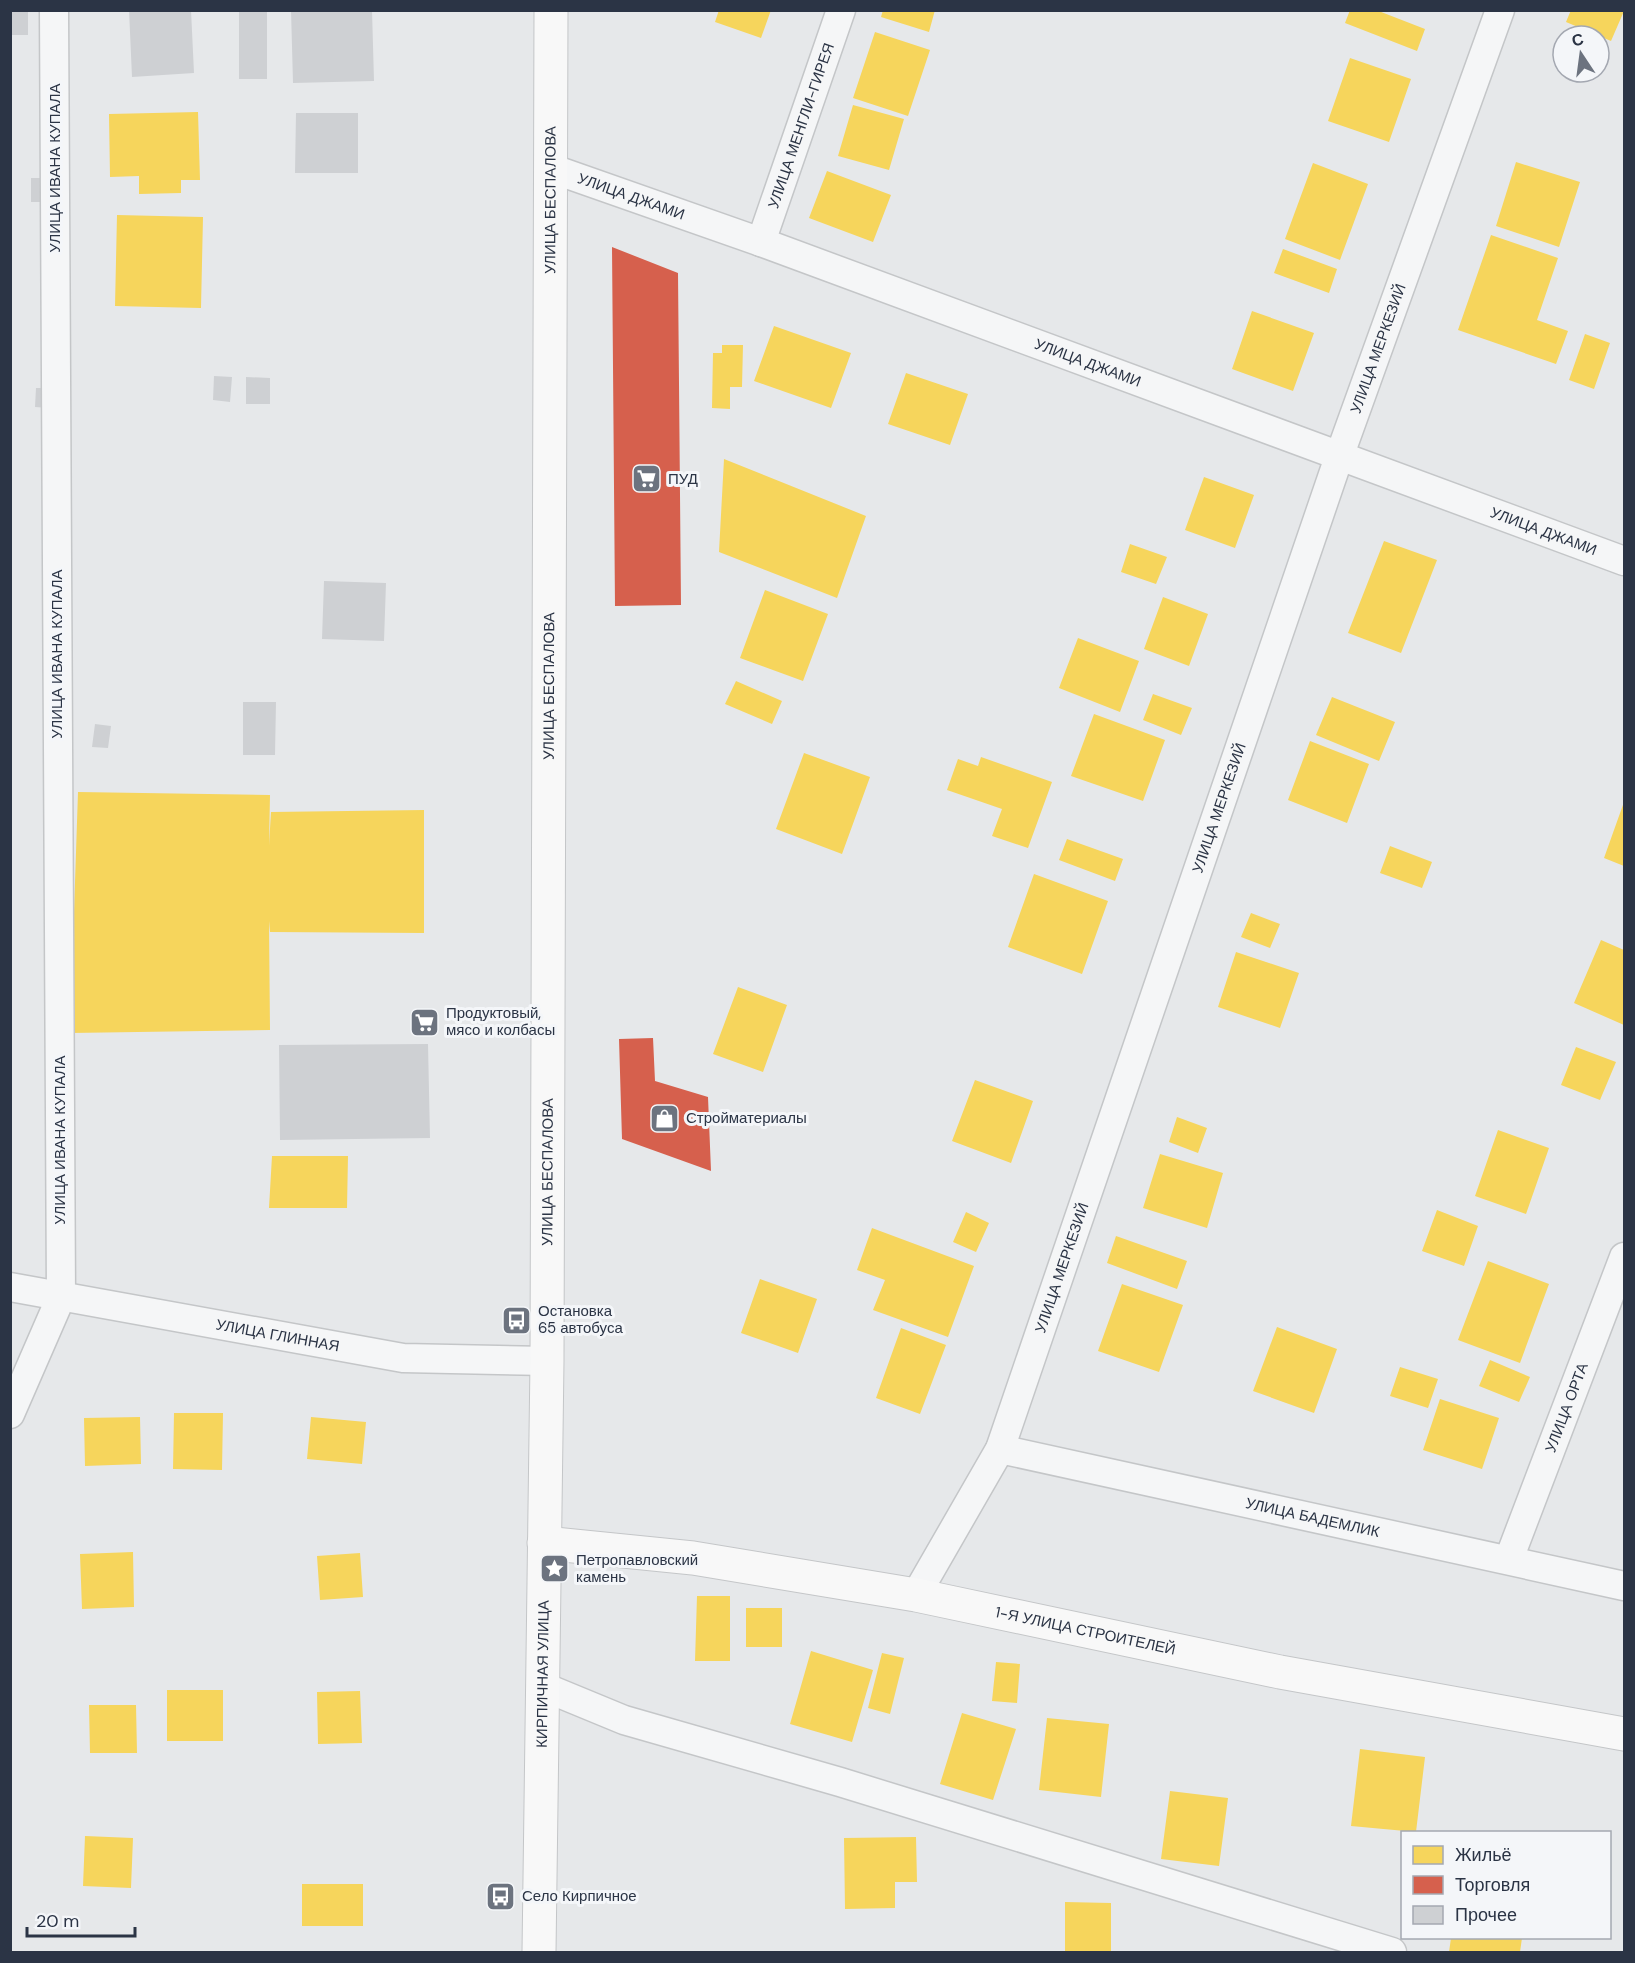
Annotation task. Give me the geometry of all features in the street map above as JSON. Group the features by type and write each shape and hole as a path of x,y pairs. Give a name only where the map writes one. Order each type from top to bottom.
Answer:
{"main road":[{"name":"УЛИЦА БЕСПАЛОВА","path":"547,1361 551,10"},
{"name":"КИРПИЧНАЯ УЛИЦА","path":"539,1953 547,1361"},
{"name":"1-Я УЛИЦА СТРОИТЕЛЕЙ","path":"544,1543 693,1558 916,1595 1280,1672 1624,1734"}],"street":[{"name":"УЛИЦА ИВАНА КУПАЛА","path":"54,10 61,1297"},
{"name":"УЛИЦА МЕНГЛИ-ГИРЕЯ","path":"761,242 841,10"},
{"name":"УЛИЦА МЕРКЕЗИЙ","path":"916,1595 1000,1449 1339,457 1500,10"},
{"name":"УЛИЦА ДЖАМИ","path":"550,168 761,242 1624,561"},
{"name":"УЛИЦА ОРТА","path":"1509,1559 1624,1257"},
{"name":"УЛИЦА ГЛИННАЯ","path":"10,1287 403,1358 547,1361"},
{"path":"10,1414 61,1297"},
{"name":"УЛИЦА БАДЕМЛИК","path":"1000,1449 1624,1586"},
{"path":"544,1687 624,1720 840,1782 1392,1953"}],"building: Жильё":[{"path":"719,10 771,10 761,38 715,22"},
{"path":"883,10 935,10 929,32 881,17"},
{"path":"1350,10 1376,10 1425,29 1417,51 1345,23"},
{"path":"1571,10 1624,10 1611,41 1611,24 1566,22"},
{"path":"875,32 930,50 908,116 853,98"},
{"path":"1350,58 1411,79 1389,142 1328,121"},
{"path":"853,105 904,119 889,170 838,156"},
{"path":"198,112 200,180 181,180 181,193 139,194 139,176 110,177 109,114"},
{"path":"1516,162 1580,182 1559,247 1496,226"},
{"path":"1313,163 1368,184 1340,260 1285,239"},
{"path":"827,171 891,195 873,242 809,218"},
{"path":"117,215 203,217 201,308 115,306"},
{"path":"1491,235 1558,258 1537,320 1568,331 1556,364 1458,330"},
{"path":"1283,249 1337,269 1329,293 1274,273"},
{"path":"1252,311 1314,333 1293,391 1232,369"},
{"path":"774,326 851,353 831,408 754,381"},
{"path":"1585,334 1610,343 1594,389 1569,380"},
{"path":"722,345 743,345 742,387 730,387 730,409 712,408 713,353 722,353"},
{"path":"906,373 968,394 950,445 888,424"},
{"path":"724,459 866,516 837,598 719,552"},
{"path":"1204,477 1254,495 1235,548 1185,530"},
{"path":"1384,541 1437,560 1401,653 1348,633"},
{"path":"1130,544 1167,557 1156,584 1121,572"},
{"path":"765,590 828,614 803,681 740,658"},
{"path":"1163,597 1208,614 1189,666 1144,649"},
{"path":"1078,638 1139,661 1120,712 1059,688"},
{"path":"736,681 782,701 772,724 725,704"},
{"path":"1153,694 1192,708 1181,735 1143,720"},
{"path":"1332,697 1395,722 1379,761 1316,735"},
{"path":"1094,714 1165,740 1143,801 1071,776"},
{"path":"1310,741 1369,764 1347,823 1288,800"},
{"path":"804,753 870,777 842,854 776,829"},
{"path":"981,757 1052,782 1028,848 992,836 1002,809 947,790 958,759 978,766"},
{"path":"78,792 270,795 269,845 271,812 424,810 424,933 270,932 269,921 270,1030 70,1033"},
{"path":"1624,802 1624,866 1604,858"},
{"path":"1067,839 1123,859 1115,881 1059,860"},
{"path":"1390,846 1432,862 1422,888 1380,873"},
{"path":"1034,874 1108,901 1082,974 1008,947"},
{"path":"1251,913 1280,924 1270,948 1241,937"},
{"path":"1601,940 1624,950 1624,1025 1574,1003"},
{"path":"1236,952 1299,973 1280,1028 1218,1007"},
{"path":"738,987 787,1005 763,1072 713,1054"},
{"path":"1576,1047 1616,1062 1600,1100 1561,1085"},
{"path":"975,1080 1033,1101 1011,1163 952,1141"},
{"path":"1177,1117 1207,1128 1198,1153 1169,1142"},
{"path":"1498,1130 1549,1148 1526,1214 1475,1196"},
{"path":"1160,1154 1223,1173 1207,1228 1143,1208"},
{"path":"272,1156 348,1156 347,1208 269,1208"},
{"path":"1437,1210 1478,1226 1464,1266 1422,1251"},
{"path":"966,1212 989,1223 976,1252 953,1242"},
{"path":"872,1228 974,1266 948,1337 873,1310 885,1280 857,1270"},
{"path":"1116,1236 1187,1261 1177,1289 1107,1263"},
{"path":"1488,1261 1549,1284 1520,1363 1458,1340"},
{"path":"760,1279 817,1299 798,1353 741,1333"},
{"path":"1122,1284 1183,1305 1159,1372 1098,1351"},
{"path":"1277,1327 1337,1349 1314,1413 1253,1391"},
{"path":"901,1328 946,1345 920,1414 876,1398"},
{"path":"1490,1360 1530,1377 1519,1402 1479,1386"},
{"path":"1400,1367 1438,1379 1428,1408 1390,1396"},
{"path":"1440,1399 1499,1418 1482,1469 1423,1450"},
{"path":"174,1413 223,1413 222,1470 173,1469"},
{"path":"140,1417 141,1464 85,1466 84,1418"},
{"path":"311,1417 366,1422 362,1464 307,1459"},
{"path":"133,1552 134,1607 82,1609 80,1554"},
{"path":"360,1553 363,1597 320,1600 317,1556"},
{"path":"697,1596 730,1596 730,1661 695,1661"},
{"path":"746,1608 782,1608 782,1647 746,1647"},
{"path":"811,1651 873,1670 852,1742 790,1724"},
{"path":"882,1653 904,1658 890,1714 868,1708"},
{"path":"996,1662 1020,1664 1017,1703 992,1701"},
{"path":"167,1690 223,1690 223,1741 167,1741"},
{"path":"360,1691 362,1743 318,1744 317,1692"},
{"path":"89,1705 136,1705 137,1753 90,1753"},
{"path":"962,1713 1016,1729 993,1800 940,1784"},
{"path":"1047,1718 1109,1724 1101,1797 1039,1790"},
{"path":"1360,1749 1425,1757 1416,1831 1351,1826"},
{"path":"1170,1791 1228,1798 1219,1866 1161,1859"},
{"path":"85,1836 133,1838 131,1888 83,1886"},
{"path":"916,1837 917,1882 895,1882 895,1908 845,1909 844,1838"},
{"path":"302,1884 363,1884 363,1926 302,1926"},
{"path":"1065,1902 1111,1903 1111,1952 1065,1952"},
{"path":"1451,1939 1522,1939 1520,1952 1449,1952"}],"building: Торговля":[{"name":"ПУД","path":"612,247 678,273 681,605 615,606"},
{"name":"Стройматериалы","path":"653,1038 655,1081 708,1097 711,1171 622,1139 619,1039"}],"building: Прочее":[{"path":"10,10 28,10 28,35 10,35"},
{"path":"129,10 191,10 194,73 132,77"},
{"path":"239,10 267,10 267,79 239,79"},
{"path":"291,10 372,10 374,81 293,83"},
{"path":"296,113 358,113 358,173 295,173"},
{"path":"31,178 48,178 48,202 31,202"},
{"path":"214,376 232,377 230,402 213,400"},
{"path":"246,377 270,378 270,404 246,404"},
{"path":"36,388 50,388 49,408 35,407"},
{"path":"324,581 386,583 384,641 322,639"},
{"path":"243,702 276,702 275,755 243,755"},
{"path":"95,724 111,726 108,748 92,747"},
{"path":"428,1044 430,1138 280,1140 279,1045"}],"place":[{"name":"ПУД","path":"647,479"},
{"name":"Продуктовый, мясо и колбасы","path":"425,1022"},
{"name":"Стройматериалы","path":"665,1118"},
{"name":"Остановка 65 автобуса","path":"517,1320"},
{"name":"Петропавловский камень","path":"555,1569"},
{"name":"Село Кирпичное","path":"501,1896"}]}
